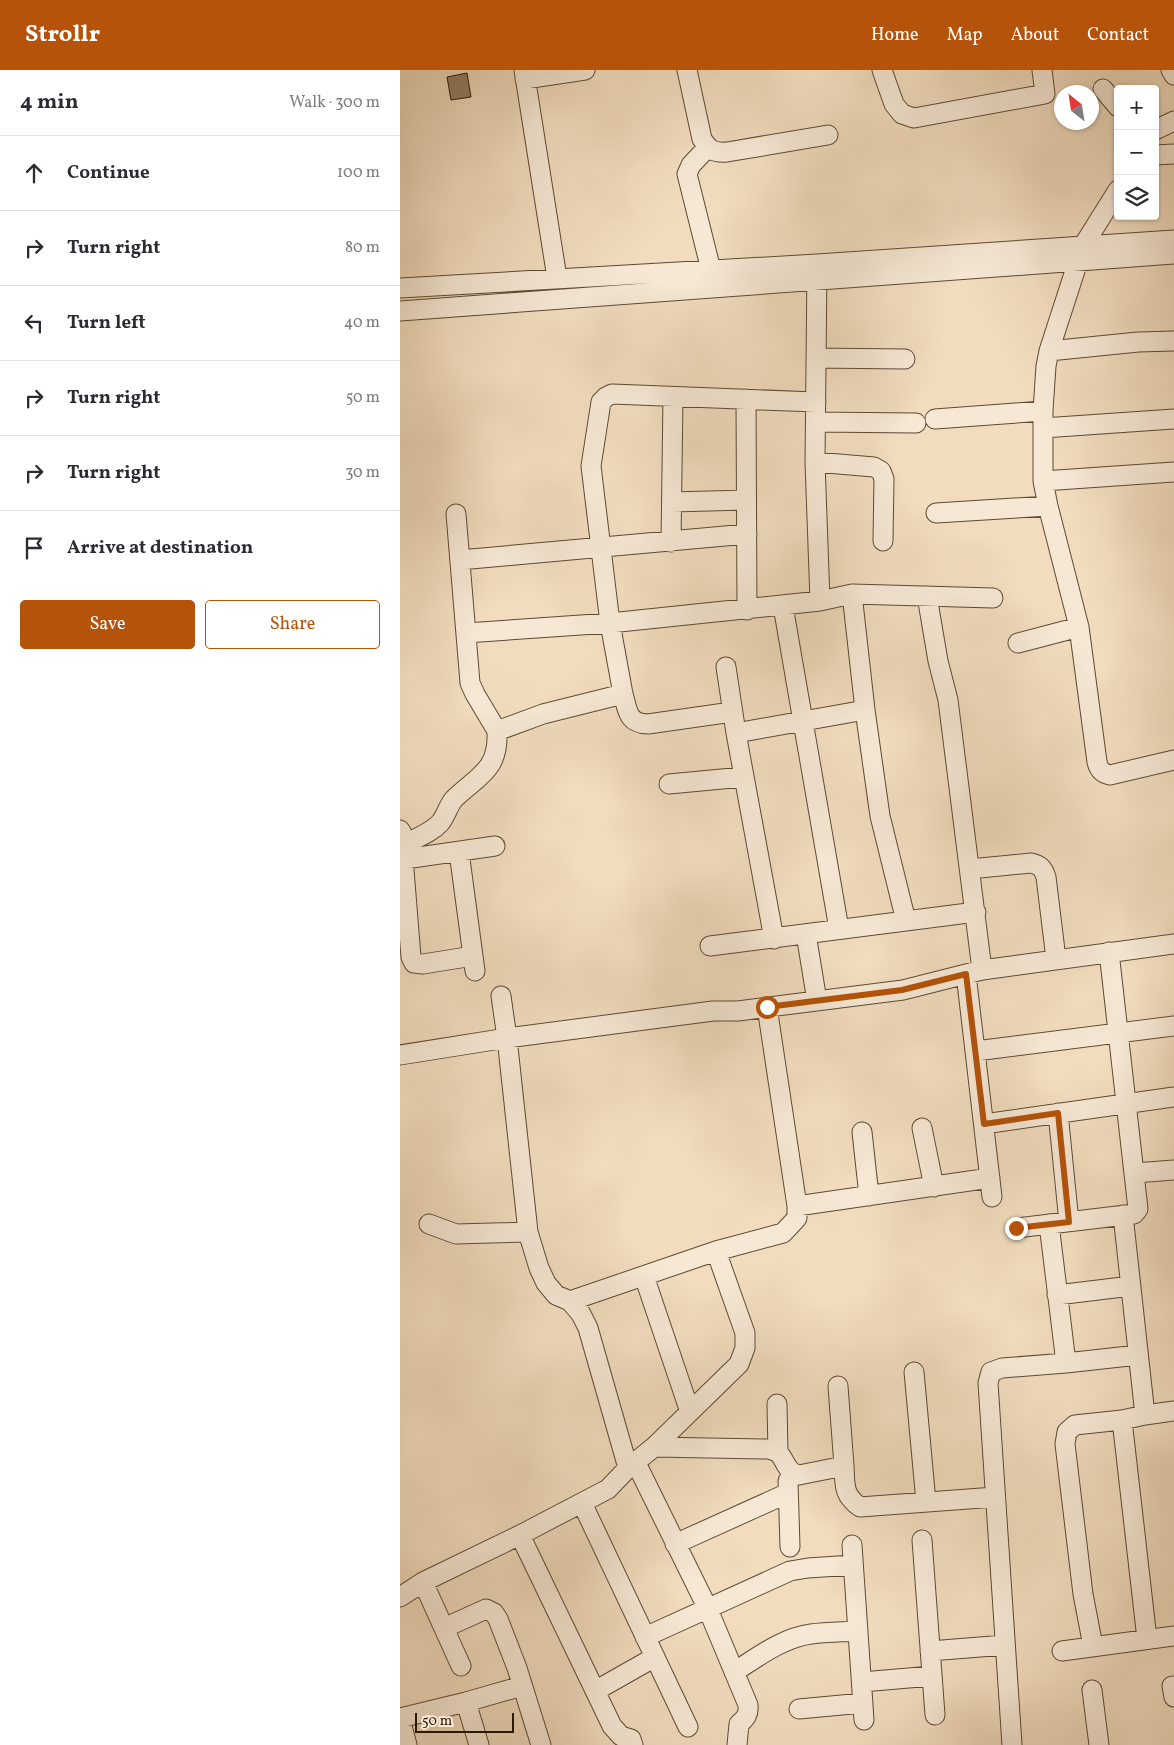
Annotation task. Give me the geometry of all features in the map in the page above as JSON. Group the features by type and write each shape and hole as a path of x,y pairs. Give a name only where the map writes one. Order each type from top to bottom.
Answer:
{"street":[{"path":"558,278 524,74 585,70"},
{"path":"687,70 702,139 707,148 716,152 727,152 828,135"},
{"path":"882,70 894,104 902,114 914,118 1045,94 1042,70"},
{"path":"1171,70 1174,75"},
{"path":"1103,89 1114,102"},
{"path":"1159,128 1174,121"},
{"path":"707,148 692,165 688,174 711,270"},
{"path":"1159,155 1174,154"},
{"path":"1114,197 1080,254 1049,351 1046,366 1043,420 1043,481 1079,627 1099,769 1104,774 1110,775 1174,760"},
{"path":"1080,254 1174,240"},
{"path":"400,311 817,273 1080,254 1174,254"},
{"path":"400,288 711,270 817,273"},
{"path":"817,273 815,462 820,601"},
{"path":"1049,351 1138,342 1174,341"},
{"path":"816,358 905,359"},
{"path":"732,712 648,724 637,724 629,716 610,623 591,466 601,402 612,394 816,402"},
{"path":"671,542 673,397"},
{"path":"746,399 747,610"},
{"path":"935,418 1174,420"},
{"path":"816,422 916,422"},
{"path":"815,462 874,467 881,471 884,479 883,541"},
{"path":"1043,481 1174,472"},
{"path":"672,502 746,500"},
{"path":"936,513 1048,506"},
{"path":"403,845 434,828 445,816 453,801 488,769 497,752 497,730 470,683 456,514"},
{"path":"460,560 746,534"},
{"path":"852,594 865,710 880,816 906,921"},
{"path":"466,633 610,623 747,610 820,601 852,594 993,598"},
{"path":"797,1206 934,1187 991,1187 976,1051 974,972 976,912 948,700 938,661 927,596"},
{"path":"783,606 839,929"},
{"path":"1018,643 1079,627"},
{"path":"726,667 743,777 774,939"},
{"path":"497,730 542,714 623,694"},
{"path":"736,733 865,710"},
{"path":"669,784 743,777"},
{"path":"403,845 459,852 496,846"},
{"path":"403,845 411,957 414,963 474,964 459,852"},
{"path":"970,869 1031,863 1039,865 1044,870 1056,959"},
{"path":"710,946 976,912"},
{"path":"806,934 817,1001"},
{"path":"400,1055 507,1038 713,1011 738,1011 902,990 974,972 1056,959 1174,944"},
{"path":"1016,1228 1134,1214 1138,1209 1110,952"},
{"path":"501,996 528,1232 539,1268 546,1283 556,1295 570,1301 588,1328 632,1465 707,1607 748,1705 749,1712 739,1724 737,1745"},
{"path":"570,1301 716,1251 784,1233 797,1218 797,1206 767,1007"},
{"path":"976,1051 1174,1026"},
{"path":"984,1124 1174,1097"},
{"path":"1058,1113 1069,1222"},
{"path":"922,1128 934,1187"},
{"path":"862,1132 869,1196"},
{"path":"1134,1173 1174,1170"},
{"path":"1124,1215 1145,1415"},
{"path":"429,1224 456,1234 528,1232"},
{"path":"1049,1224 1066,1363"},
{"path":"400,1597 423,1582 520,1535 608,1489 739,1364 745,1348 745,1333 716,1251"},
{"path":"644,1276 690,1412"},
{"path":"1057,1295 1131,1286"},
{"path":"1012,1745 988,1383 991,1372 1002,1368 1138,1355"},
{"path":"914,1372 926,1502"},
{"path":"838,1386 846,1493 852,1501 860,1506 995,1497"},
{"path":"777,1404 778,1452 792,1473 799,1475 844,1466"},
{"path":"1093,1646 1083,1594 1065,1444 1067,1432 1075,1425 1122,1420 1174,1411"},
{"path":"1122,1420 1147,1639"},
{"path":"654,1447 769,1449 778,1452"},
{"path":"788,1468 790,1547"},
{"path":"675,1544 788,1493"},
{"path":"582,1503 688,1727"},
{"path":"520,1535 612,1726 621,1736 631,1739 633,1745"},
{"path":"922,1540 934,1715"},
{"path":"799,1709 864,1711 852,1544"},
{"path":"645,1636 790,1571 854,1565"},
{"path":"423,1582 460,1666"},
{"path":"444,1628 486,1609 494,1613 517,1668 541,1745"},
{"path":"734,1672 773,1648 796,1638 810,1634 858,1631"},
{"path":"1062,1651 1174,1636"},
{"path":"930,1651 1005,1645"},
{"path":"595,1690 655,1657"},
{"path":"862,1682 932,1676"},
{"path":"407,1745 400,1718 522,1686"},
{"path":"1092,1690 1099,1745"},
{"path":"466,1702 479,1745"}],"building":[{"path":"467,73 471,97 451,100 447,77"}],"route":[{"path":"767,1007 902,990 966,974 984,1124 1058,1113 1069,1222 1016,1228"}]}
